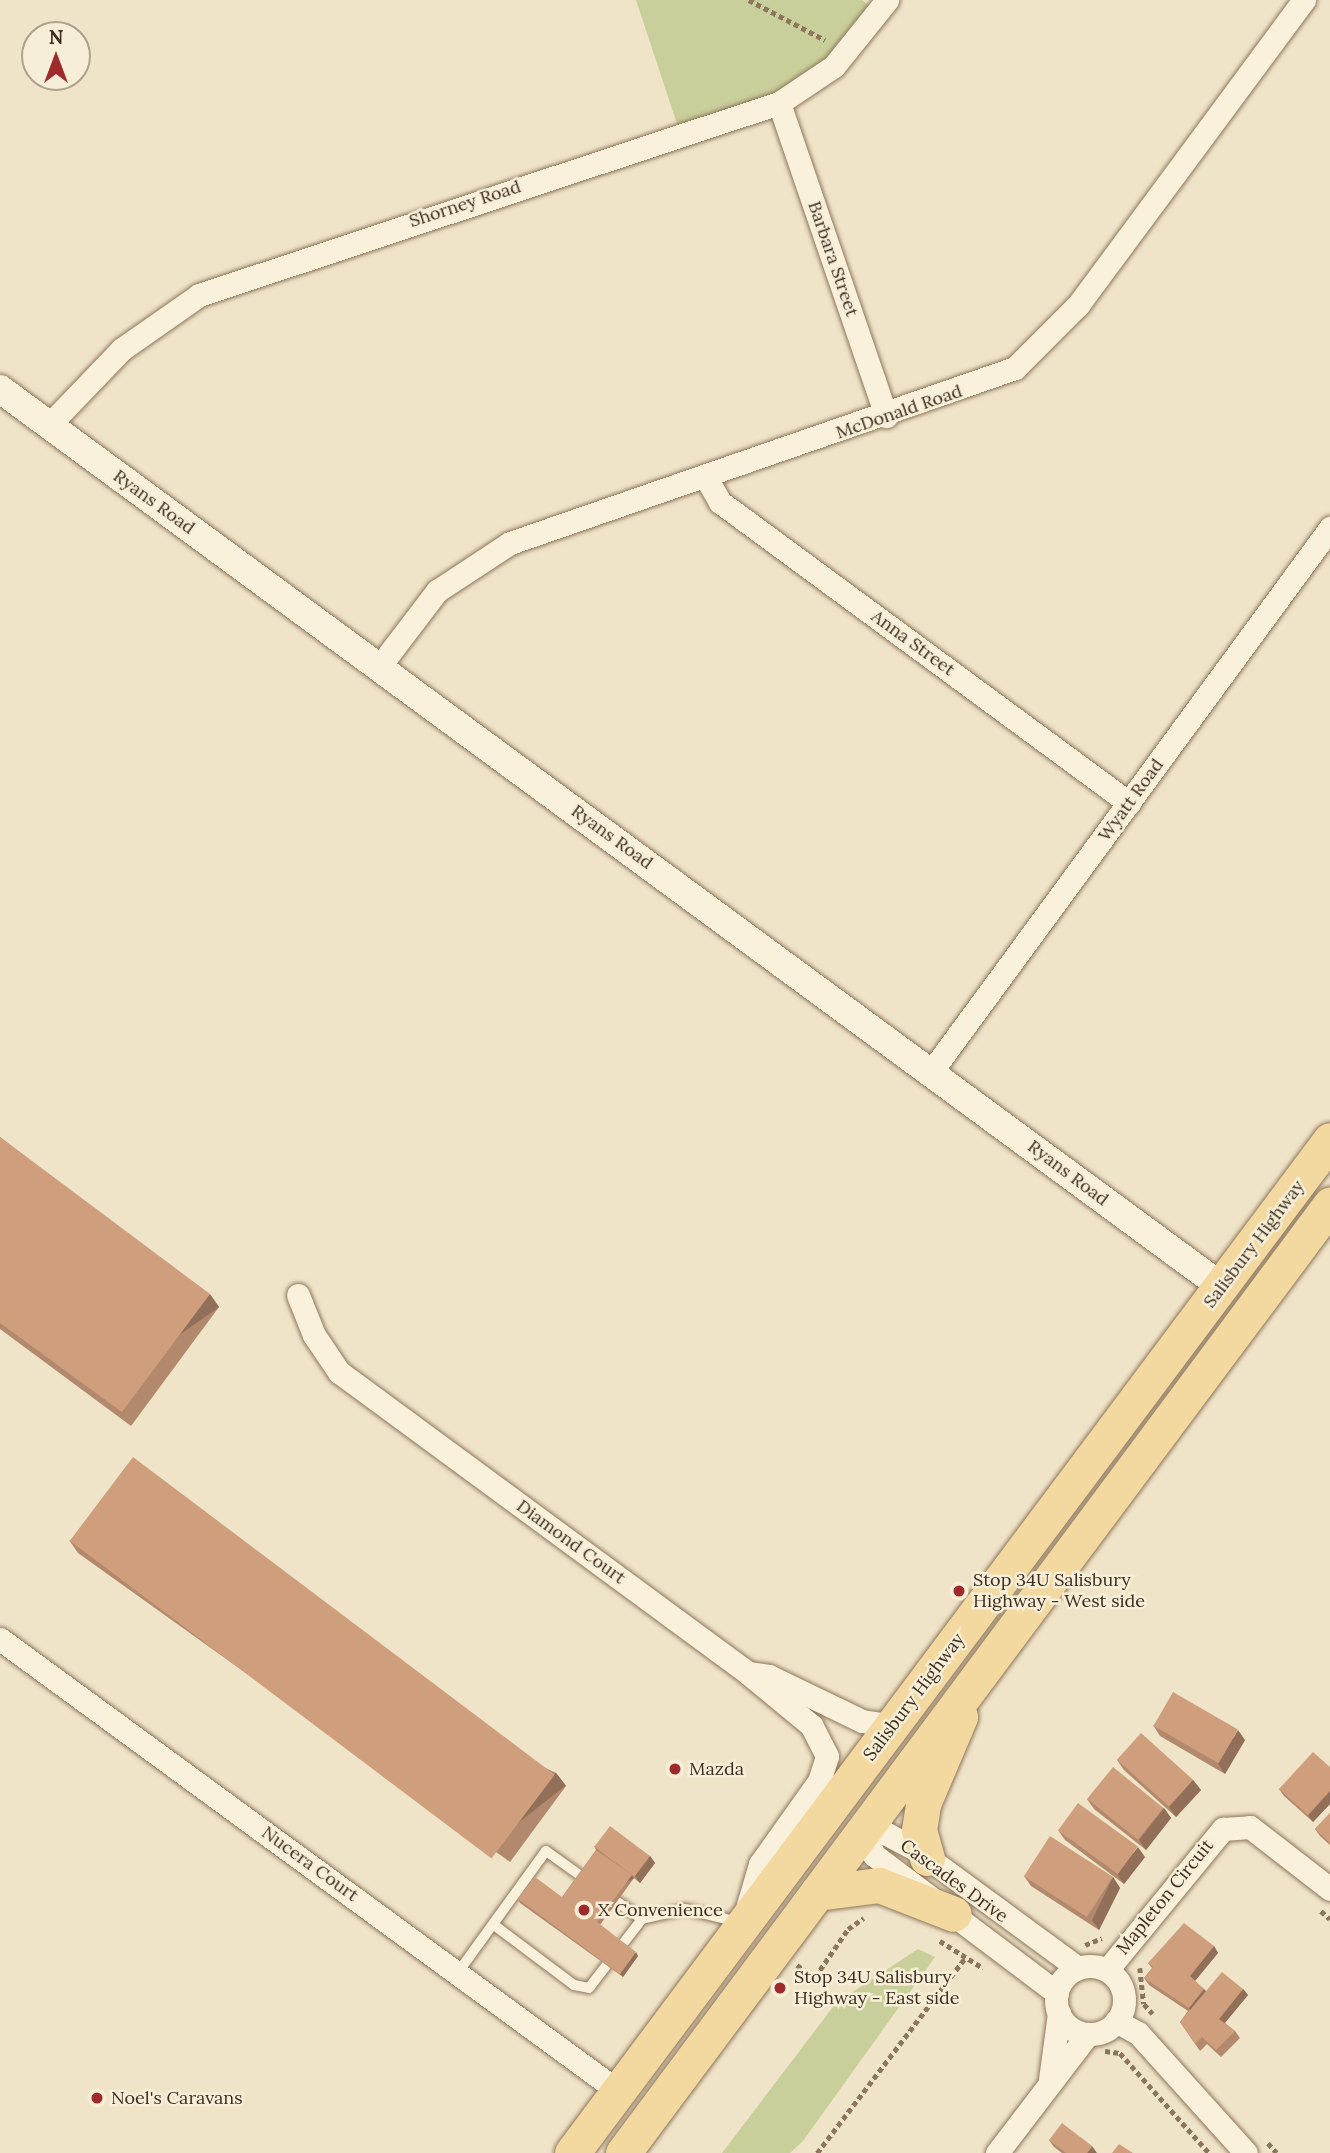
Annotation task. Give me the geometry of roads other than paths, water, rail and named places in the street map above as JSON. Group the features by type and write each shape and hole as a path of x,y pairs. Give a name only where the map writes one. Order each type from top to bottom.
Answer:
{"main road":[{"name":"Salisbury Highway","path":"572,2153 1330,1140"},
{"path":"623,2153 1330,1205"},
{"path":"1222,1287 1252,1311"},
{"path":"927,1858 919,1830 923,1804 944,1767 968,1691"},
{"path":"862,1765 863,1831"},
{"path":"690,1995 748,1950 834,1839 863,1831"},
{"path":"817,1894 879,1885 945,1926"}],"street":[{"name":"Shorney Road","path":"48,425 122,349 216,287 779,103 834,66 887,0"},
{"name":"McDonald Road","path":"379,667 438,592 510,543 886,416 1015,368 1055,334 1304,0"},
{"name":"Barbara Street","path":"779,103 886,416"},
{"name":"Ryans Road","path":"0,389 1222,1287"},
{"name":"Anna Street","path":"705,476 720,502 1129,803"},
{"name":"Wyatt Road","path":"931,1072 1330,528"},
{"name":"Diamond Court","path":"298,1295 314,1335 339,1372 748,1672 769,1676 862,1721 892,1726"},
{"name":"Nucera Court","path":"0,1639 459,1971 618,2091"},
{"path":"744,1923 748,1890 760,1864 820,1781 827,1756 812,1726 748,1672"},
{"name":"Mapleton Circuit","path":"1107,1970 1223,1829 1257,1831 1330,1889"},
{"name":"Cascades Drive","path":"1058,2003 945,1926 874,1855 863,1831 886,1833 927,1858 1078,1968"},
{"path":"997,2153 1088,2034 1116,2021 1124,1994 1107,1970 1078,1968 1058,2003 1049,2083"},
{"path":"1058,2003 1070,2028 1088,2034"},
{"path":"1116,2021 1138,2032 1246,2153"}],"lane":[{"path":"459,1971 546,1851 642,1919"},
{"path":"494,1925 574,1985 589,1988 642,1919 685,1909 744,1923"}],"place":[{"name":"Stop 34U Salisbury Highway - West side","path":"959,1591"},
{"name":"Mazda","path":"675,1769"},
{"name":"X Convenience","path":"584,1910"},
{"name":"Stop 34U Salisbury Highway - East side","path":"780,1988"},
{"name":"Noel's Caravans","path":"97,2098"}]}
